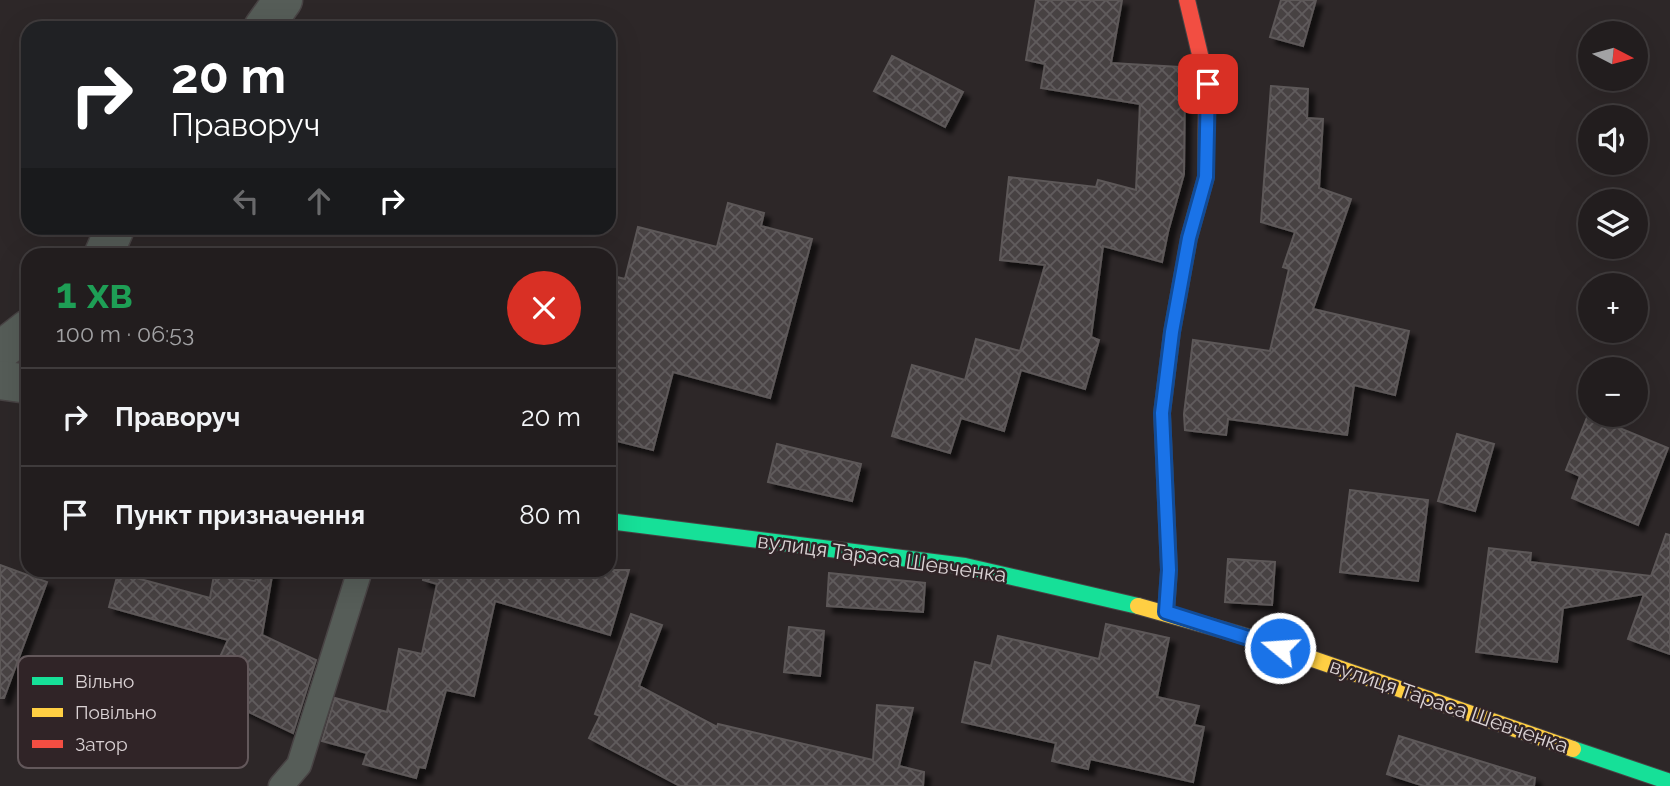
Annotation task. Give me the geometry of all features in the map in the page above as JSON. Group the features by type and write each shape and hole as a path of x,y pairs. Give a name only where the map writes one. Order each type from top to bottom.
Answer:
{"street":[{"path":"268,21 283,0"},
{"path":"1166,612 1169,570 1162,413 1172,332 1189,238 1206,177 1208,84 1187,0"},
{"path":"0,351 21,334"},
{"path":"0,380 21,383"},
{"name":"вулиця Тараса Шевченка","path":"616,522 965,566 1166,612 1268,643 1670,782"}],"lane":[{"path":"281,786 299,765 358,577"}],"building":[{"path":"1036,0 1122,0 1111,63 1180,67 1185,86 1184,174 1162,262 1103,246 1091,337 1099,340 1085,389 1021,370 1004,431 961,418 950,453 892,436 912,365 965,380 976,339 1020,351 1045,265 1000,260 1009,177 1096,187 1098,180 1136,190 1140,104 1041,88 1045,64 1026,60"},
{"path":"1281,0 1316,0 1303,46 1270,37"},
{"path":"892,56 963,92 945,127 874,91"},
{"path":"1271,86 1308,89 1307,118 1323,119 1319,188 1351,199 1313,309 1409,331 1395,395 1354,385 1347,435 1228,419 1226,435 1185,430 1184,414 1193,340 1270,351 1289,269 1283,267 1295,232 1261,222"},
{"path":"728,203 764,213 761,226 812,239 770,398 673,372 653,450 616,441 616,277 625,279 638,227 717,247"},
{"path":"1583,427 1617,427 1668,448 1638,525 1572,498 1580,476 1566,470"},
{"path":"1457,434 1494,444 1475,511 1438,501"},
{"path":"777,444 861,464 852,501 768,482"},
{"path":"1350,490 1428,500 1418,581 1340,572"},
{"path":"1666,534 1670,535 1670,654 1628,639 1644,594 1563,608 1557,662 1476,652 1489,548 1531,553 1530,562 1651,576"},
{"path":"1228,559 1275,562 1272,605 1225,602"},
{"path":"0,565 21,573 21,577 33,577 47,582 4,698 0,698"},
{"path":"616,570 629,570 610,635 495,601 474,696 446,690 425,768 419,767 416,778 363,764 367,753 322,741 335,698 387,712 399,649 422,654 437,584 423,580 423,577 616,577"},
{"path":"829,573 925,583 923,612 827,606"},
{"path":"117,577 133,577 210,598 214,577 255,581 257,577 272,577 262,635 316,660 293,733 248,712 248,656 220,656 228,640 109,607"},
{"path":"631,614 662,625 639,686 717,727 718,724 873,760 877,705 913,708 899,766 924,772 923,786 680,786 589,738 600,716 595,714"},
{"path":"1106,624 1169,638 1157,697 1199,706 1194,725 1204,727 1193,782 1090,759 1088,769 1052,761 1056,743 962,722 975,662 991,666 998,636 1099,659"},
{"path":"789,627 824,631 820,676 784,672"},
{"path":"1399,736 1535,778 1534,786 1424,786 1387,774"}],"traffic: fast":[{"path":"1166,612 1169,570 1162,413 1172,332 1189,238 1206,177 1206,135"},
{"path":"616,522 965,566 1138,606"},
{"path":"1573,749 1670,782"}],"traffic: slow":[{"path":"1138,606 1255,639 1573,749"}],"traffic: jam":[{"path":"1187,0 1207,84 1206,135"}],"route":[{"path":"1208,84 1206,177 1189,238 1172,332 1162,413 1169,570 1166,612 1280,648"}]}
